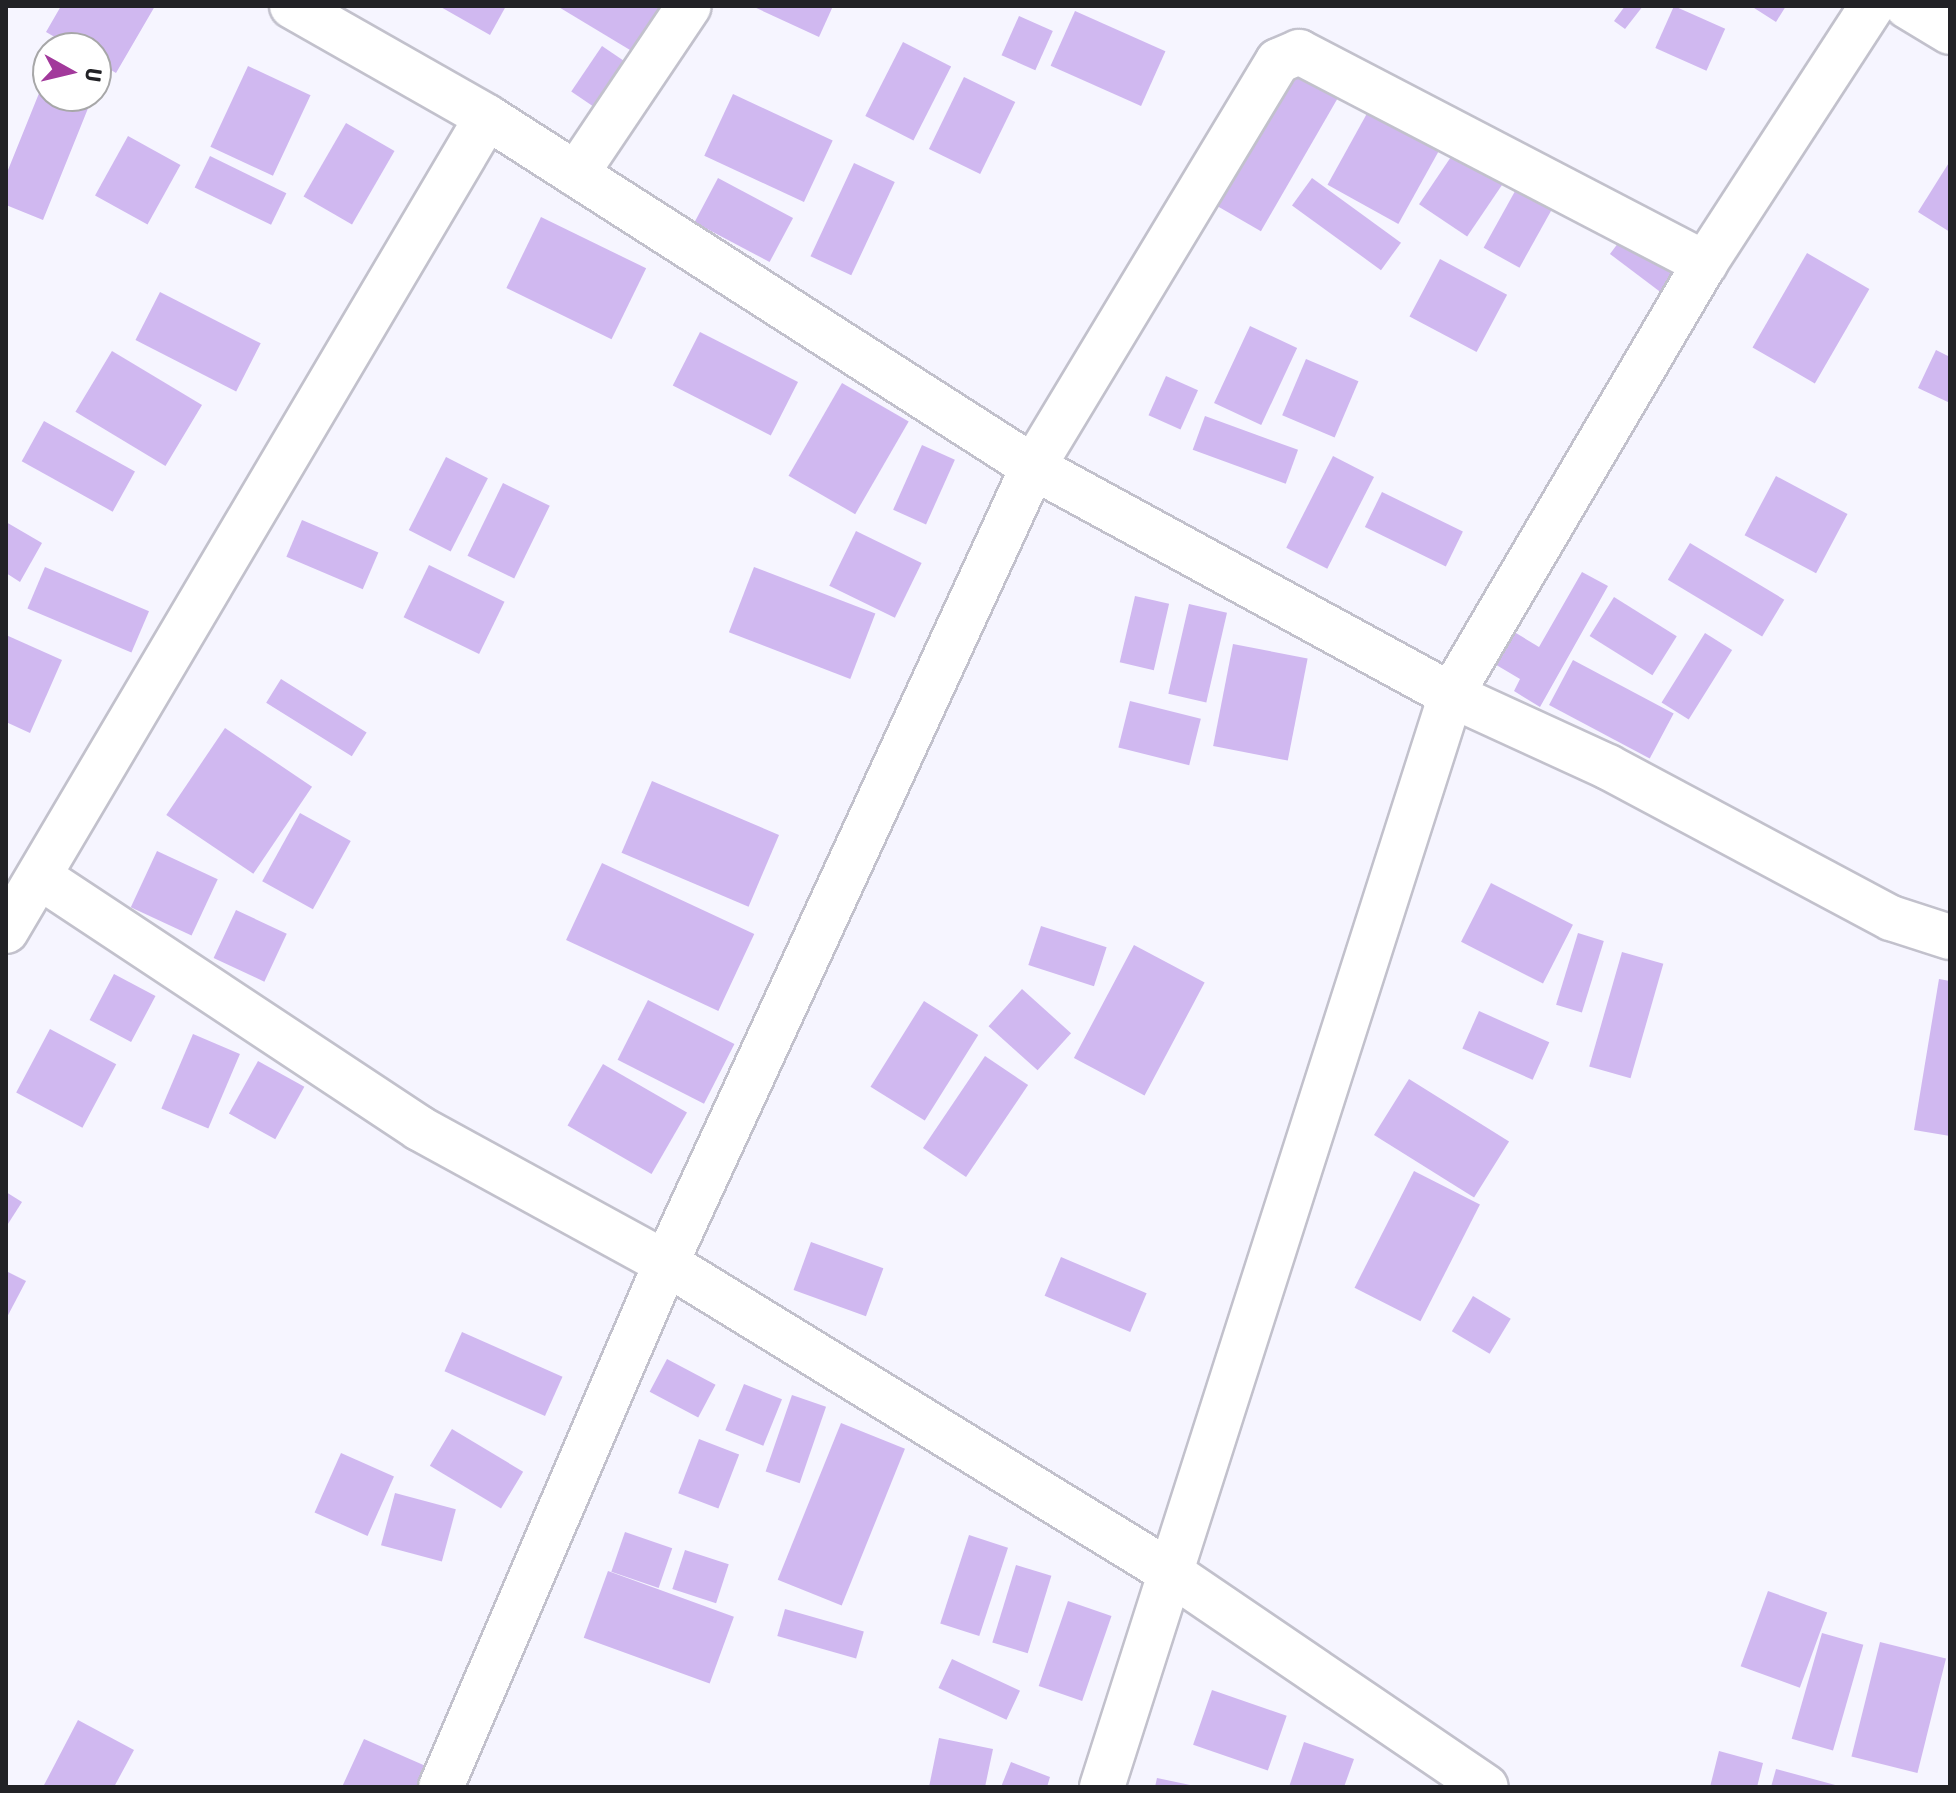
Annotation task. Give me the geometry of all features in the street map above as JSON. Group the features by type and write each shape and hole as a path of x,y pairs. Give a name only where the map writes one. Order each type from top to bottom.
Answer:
{"street":[{"path":"292,6 487,117 1033,467 1451,695 1608,767 1891,918 1950,937"},
{"path":"576,174 689,6"},
{"path":"1102,1787 1168,1571 1451,695 1705,263 1872,6"},
{"path":"1907,6 1950,32"},
{"path":"441,1787 666,1263 1033,467 1290,52 1705,263"},
{"path":"6,931 487,117"},
{"path":"40,877 419,1128 666,1263 1168,1571 1486,1787"}],"building":[{"path":"61,6 155,6 116,73 112,71 112,32 46,32"},
{"path":"439,6 506,6 490,35"},
{"path":"557,6 663,6 635,53"},
{"path":"752,6 833,6 819,37"},
{"path":"1625,6 1643,6 1625,29 1614,21"},
{"path":"1674,6 1725,29 1706,71 1655,48"},
{"path":"1751,6 1786,6 1776,22"},
{"path":"1075,11 1165,51 1141,106 1051,66"},
{"path":"1019,16 1053,31 1035,70 1002,55"},
{"path":"903,42 951,67 913,140 865,116"},
{"path":"602,46 632,66 601,112 571,92"},
{"path":"1298,61 1344,88 1261,231 1215,205"},
{"path":"248,66 311,95 273,176 210,147"},
{"path":"964,77 1015,102 980,174 929,149"},
{"path":"733,94 833,140 804,202 704,156"},
{"path":"1375,99 1446,138 1398,224 1327,185"},
{"path":"32,111 87,112 43,220 6,205 6,175"},
{"path":"346,123 394,151 352,225 304,197"},
{"path":"128,136 180,165 148,225 95,195"},
{"path":"1461,142 1509,174 1467,237 1419,204"},
{"path":"210,156 286,193 271,225 195,187"},
{"path":"1950,161 1950,232 1918,212"},
{"path":"854,163 895,182 851,275 810,256"},
{"path":"718,178 793,218 770,262 695,222"},
{"path":"1312,178 1401,243 1381,270 1292,206"},
{"path":"1519,184 1555,204 1519,268 1484,248"},
{"path":"541,217 646,268 612,339 506,288"},
{"path":"1628,230 1679,269 1661,292 1610,254"},
{"path":"1807,253 1869,289 1815,383 1752,347"},
{"path":"1440,259 1507,295 1477,352 1409,316"},
{"path":"160,292 261,343 236,391 135,340"},
{"path":"1250,326 1297,348 1261,425 1214,403"},
{"path":"700,332 798,382 771,435 673,385"},
{"path":"1936,350 1950,357 1950,403 1918,388"},
{"path":"112,351 202,405 165,466 75,412"},
{"path":"1306,359 1358,381 1335,437 1282,415"},
{"path":"1166,376 1198,390 1180,430 1149,415"},
{"path":"842,383 909,421 855,514 788,476"},
{"path":"1205,416 1298,450 1286,484 1193,450"},
{"path":"44,421 135,471 113,512 22,461"},
{"path":"922,445 955,460 926,525 893,510"},
{"path":"1333,456 1374,477 1327,569 1286,548"},
{"path":"446,457 488,478 451,551 409,530"},
{"path":"1776,476 1848,514 1816,573 1745,535"},
{"path":"503,483 550,506 514,579 467,556"},
{"path":"1382,492 1463,531 1446,567 1365,527"},
{"path":"302,520 378,552 363,589 286,557"},
{"path":"6,522 42,543 20,582 6,573"},
{"path":"856,531 922,563 895,618 829,586"},
{"path":"1690,543 1784,600 1762,637 1668,580"},
{"path":"429,565 504,602 479,654 404,617"},
{"path":"45,567 149,611 131,653 27,608"},
{"path":"754,567 875,614 850,679 729,632"},
{"path":"1582,572 1608,586 1540,707 1514,691 1520,679 1493,663 1511,630 1539,647"},
{"path":"1135,596 1169,604 1154,670 1120,662"},
{"path":"1614,597 1677,636 1652,675 1590,636"},
{"path":"1189,604 1227,613 1206,702 1168,694"},
{"path":"1705,633 1732,650 1689,719 1662,703"},
{"path":"6,635 62,660 30,733 6,722"},
{"path":"1233,644 1308,659 1288,761 1213,746"},
{"path":"1573,660 1674,714 1650,759 1549,705"},
{"path":"281,679 367,733 352,756 266,703"},
{"path":"1130,701 1201,719 1189,765 1118,748"},
{"path":"225,728 312,787 253,874 166,815"},
{"path":"652,781 779,835 749,907 622,853"},
{"path":"300,813 351,841 313,909 262,881"},
{"path":"157,851 218,879 192,936 131,907"},
{"path":"602,863 754,934 718,1011 566,940"},
{"path":"1491,883 1573,925 1543,984 1461,942"},
{"path":"236,910 287,934 264,982 214,958"},
{"path":"1041,926 1107,947 1094,986 1028,965"},
{"path":"1578,933 1604,941 1582,1013 1556,1005"},
{"path":"1134,945 1205,983 1145,1096 1074,1058"},
{"path":"1622,952 1663,964 1631,1078 1589,1066"},
{"path":"114,974 155,996 131,1042 90,1020"},
{"path":"1939,979 1950,981 1950,1136 1914,1130"},
{"path":"1022,989 1071,1033 1038,1070 989,1026"},
{"path":"648,1000 734,1044 704,1104 618,1060"},
{"path":"924,1001 978,1035 925,1121 870,1087"},
{"path":"1479,1011 1549,1042 1533,1080 1462,1048"},
{"path":"50,1029 116,1064 82,1128 16,1093"},
{"path":"193,1034 240,1054 208,1128 161,1109"},
{"path":"985,1056 1028,1085 966,1177 923,1148"},
{"path":"258,1061 304,1087 275,1139 229,1113"},
{"path":"603,1064 687,1112 652,1174 568,1125"},
{"path":"1409,1079 1509,1142 1474,1198 1374,1135"},
{"path":"1414,1171 1480,1205 1420,1321 1355,1288"},
{"path":"6,1192 22,1202 6,1227"},
{"path":"811,1242 883,1268 866,1316 794,1290"},
{"path":"1061,1257 1147,1293 1130,1332 1045,1296"},
{"path":"6,1271 26,1281 6,1319"},
{"path":"1473,1296 1511,1319 1490,1354 1452,1331"},
{"path":"462,1332 562,1377 545,1416 445,1371"},
{"path":"667,1359 716,1385 698,1417 650,1392"},
{"path":"744,1384 782,1399 763,1446 725,1430"},
{"path":"792,1395 826,1407 800,1483 766,1472"},
{"path":"841,1423 905,1449 842,1606 778,1580"},
{"path":"452,1429 523,1472 501,1509 430,1466"},
{"path":"699,1439 739,1454 718,1509 678,1493"},
{"path":"341,1453 394,1477 368,1536 315,1512"},
{"path":"395,1493 456,1509 442,1561 381,1545"},
{"path":"625,1532 672,1548 659,1588 611,1572"},
{"path":"969,1535 1008,1548 979,1636 940,1623"},
{"path":"685,1550 729,1564 716,1603 672,1589"},
{"path":"1016,1565 1051,1576 1028,1653 992,1642"},
{"path":"608,1571 734,1617 710,1684 584,1638"},
{"path":"1768,1591 1827,1613 1800,1688 1741,1666"},
{"path":"1068,1601 1111,1616 1082,1701 1039,1686"},
{"path":"785,1609 864,1632 856,1659 777,1636"},
{"path":"1822,1633 1863,1645 1833,1751 1792,1739"},
{"path":"1880,1642 1946,1658 1917,1773 1851,1756"},
{"path":"952,1659 1020,1691 1006,1720 938,1688"},
{"path":"1212,1690 1287,1716 1268,1771 1193,1745"},
{"path":"78,1720 134,1750 114,1787 43,1787"},
{"path":"939,1738 993,1749 985,1787 929,1787"},
{"path":"364,1739 428,1767 419,1787 342,1787"},
{"path":"1304,1742 1354,1759 1344,1787 1289,1787"},
{"path":"1719,1751 1763,1763 1757,1787 1710,1787"},
{"path":"1011,1762 1050,1777 1047,1787 1001,1787"},
{"path":"1776,1769 1839,1786 1839,1787 1771,1787"},
{"path":"1157,1778 1195,1786 1155,1787"}]}
